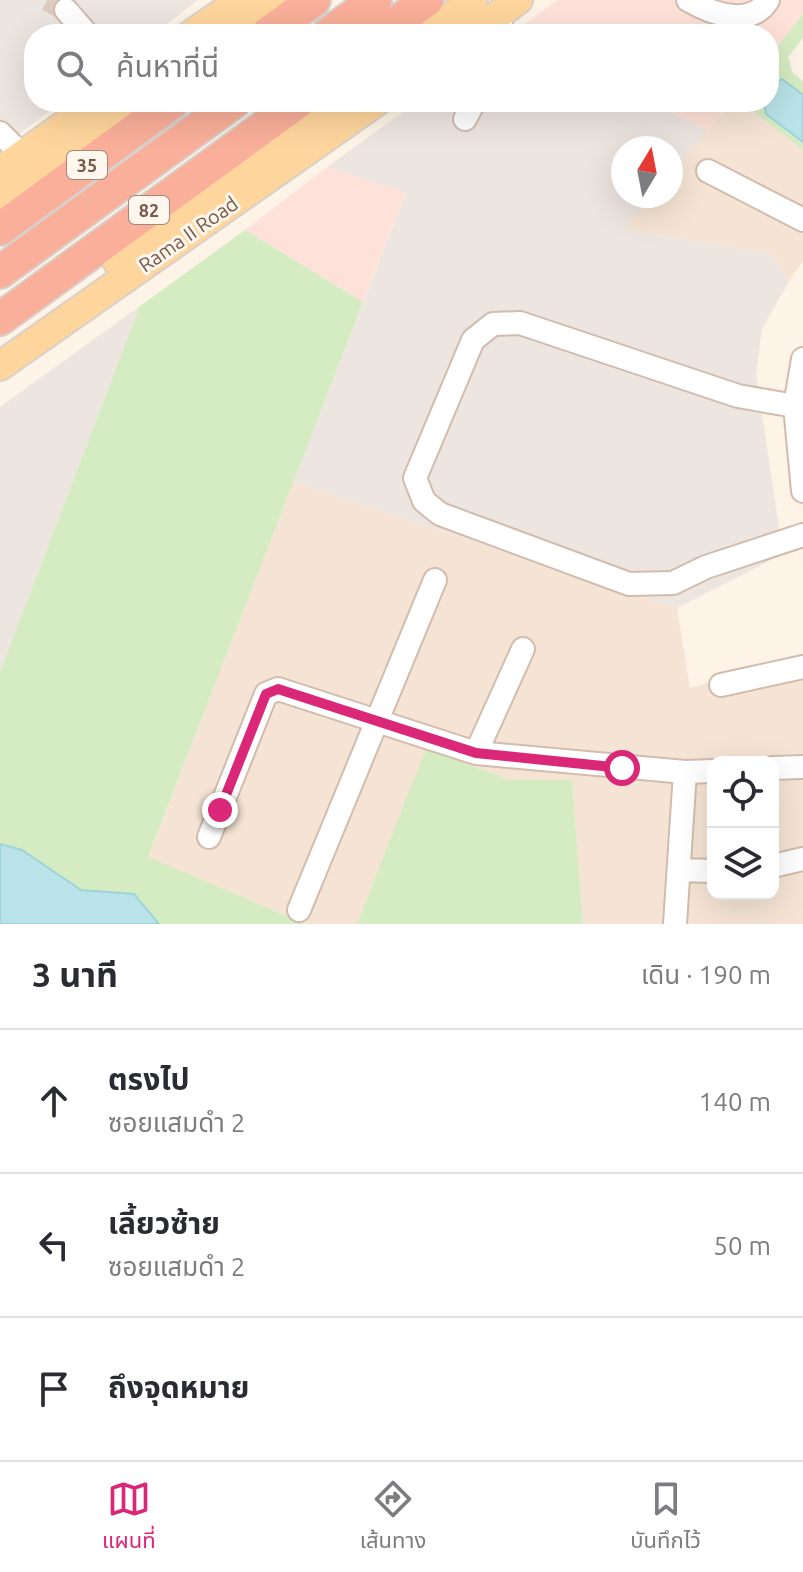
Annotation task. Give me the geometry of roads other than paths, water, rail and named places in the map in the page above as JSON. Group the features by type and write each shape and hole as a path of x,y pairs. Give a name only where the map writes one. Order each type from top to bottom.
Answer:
{"highway":[{"path":"281,24 314,0"},
{"path":"342,24 375,0"},
{"path":"395,24 427,0"},
{"path":"406,24 439,0"},
{"name":"35","path":"0,229 159,112"},
{"name":"82","path":"0,272 220,112"},
{"path":"0,312 273,112"},
{"name":"82","path":"0,319 309,112"}],"main road":[{"path":"206,24 241,0"},
{"path":"246,24 279,0"},
{"path":"441,24 473,0"},
{"name":"35","path":"11,163 83,112"},
{"path":"0,198 124,112"},
{"path":"0,351 311,112"},
{"name":"Rama II Road","path":"0,366 362,112"}],"street":[{"path":"688,0 722,14 746,17 762,10 768,0"},
{"path":"66,10 78,24"},
{"path":"0,133 11,163"},
{"path":"708,171 803,220"},
{"path":"795,406 738,396 520,323 493,324 473,340 415,478 424,501 440,514 629,584 673,583 706,567 803,535"},
{"path":"803,359 795,406 803,491"},
{"path":"299,910 435,580"},
{"path":"476,753 523,649"},
{"path":"721,685 803,667"},
{"path":"209,837 271,690 303,695 476,753 685,772 707,771"},
{"path":"779,768 803,767"},
{"path":"675,924 685,772"},
{"path":"779,865 803,859"},
{"path":"680,870 707,871"}],"water":[{"path":"782,79 803,95 803,142 766,114 779,112 779,81"},
{"path":"0,844 22,850 81,890 134,894 159,924 0,924"}],"tunnel":[{"path":"47,0 66,10"}]}
